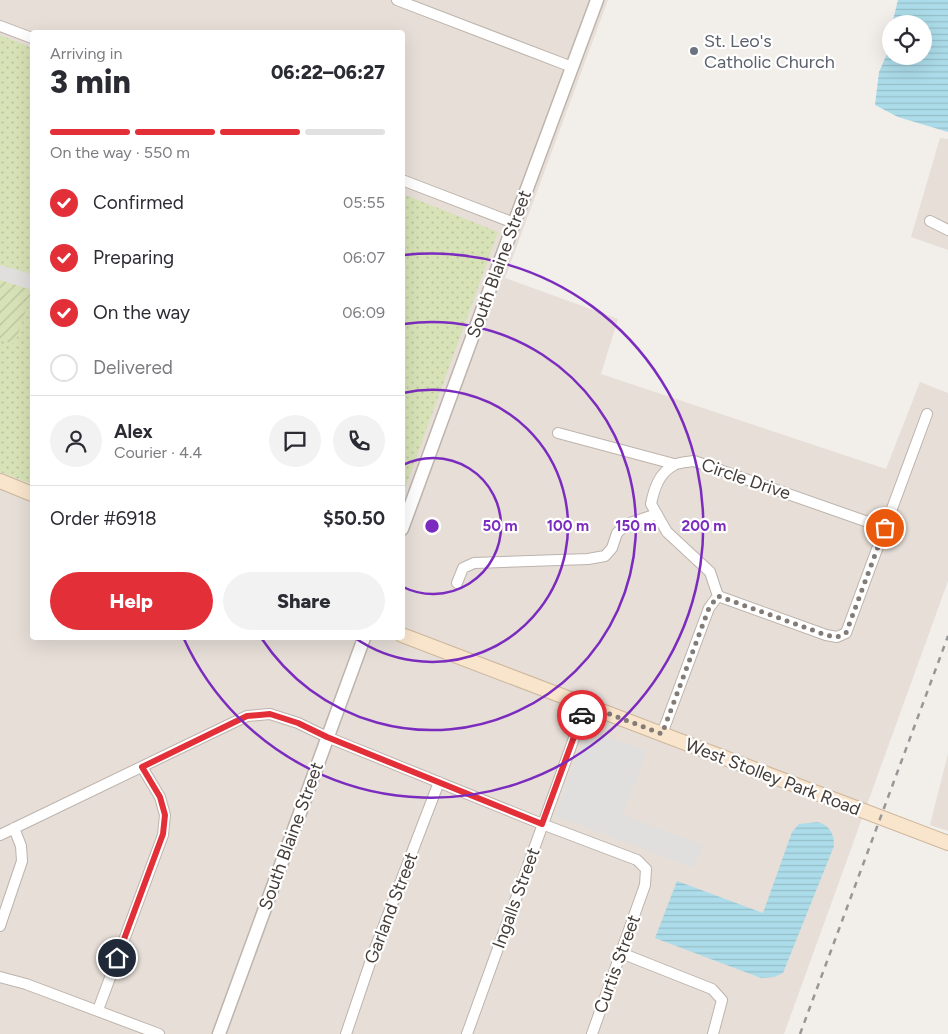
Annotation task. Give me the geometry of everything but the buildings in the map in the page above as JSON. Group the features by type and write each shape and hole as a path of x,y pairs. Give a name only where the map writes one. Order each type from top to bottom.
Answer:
{"main road":[{"path":"0,481 30,493"},
{"name":"West Stolley Park Road","path":"405,636 948,843"}],"street":[{"path":"397,0 572,67"},
{"name":"South Blaine Street","path":"405,521 598,0"},
{"path":"0,26 30,37"},
{"path":"405,181 514,223"},
{"path":"930,221 948,230"},
{"path":"662,734 709,608 718,596 826,635 837,637 846,633 927,414"},
{"path":"558,433 674,464"},
{"name":"Circle Drive","path":"718,596 710,572 668,532 651,504 654,488 662,475 674,464 694,461 885,528"},
{"path":"458,583 463,568 474,563 588,559 605,556 612,548 617,533 627,524 657,514"},
{"name":"South Blaine Street","path":"219,1034 363,640"},
{"name":"Ingalls Street","path":"467,1034 586,705"},
{"path":"0,835 247,716 270,714 298,723 327,737 542,824"},
{"path":"98,1010 163,834 165,815 160,797 142,767"},
{"name":"Garland Street","path":"346,1034 373,954 439,782"},
{"name":"Curtis Street","path":"542,824 637,860 646,869 645,885 592,1034"},
{"path":"0,926 22,861 21,846 14,828"},
{"path":"621,953 712,989 722,1000 714,1034"},
{"path":"0,978 26,984 159,1034"}],"shaded area":[{"path":"0,0 608,0 505,278 618,319 601,374 886,469 920,382 948,393 948,581 784,1034 0,1034"},
{"path":"940,138 948,139 948,250 911,237"},
{"path":"0,265 30,273 30,289 0,280"},
{"path":"587,729 647,751 623,815 703,845 694,868 555,816"},
{"path":"948,754 948,831 930,825"}],"green space":[{"path":"0,35 30,47 30,483 0,472"},
{"path":"405,195 498,232 405,488"},
{"path":"0,279 30,289 30,296 15,344 0,340"}],"water":[{"path":"898,0 948,0 948,132 898,117 875,105 879,72 882,65 932,65 932,15 894,15"},
{"path":"818,822 826,826 830,831 834,846 783,973 774,977 761,978 655,938 677,881 763,913 792,832 799,824"}],"railway":[{"path":"800,1034 948,636"}],"way so far":[{"path":"582,715 586,705 662,734 709,608 718,596 826,635 837,637 846,633 885,528"}],"place":[{"name":"St. Leo's Catholic Church","path":"694,51"}],"route":[{"path":"117,958 163,834 165,815 160,797 142,767 247,716 270,714 298,723 327,737 542,824 582,715"}]}
